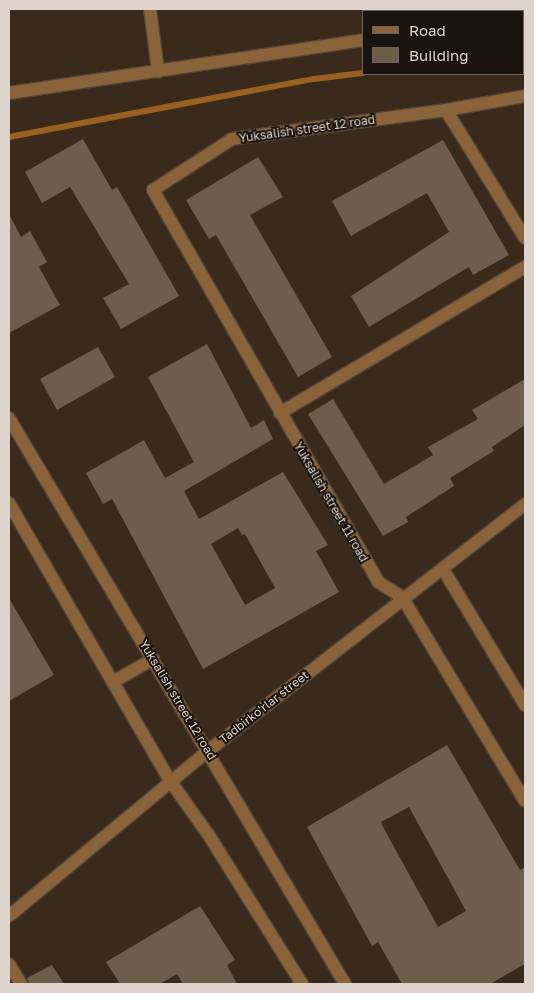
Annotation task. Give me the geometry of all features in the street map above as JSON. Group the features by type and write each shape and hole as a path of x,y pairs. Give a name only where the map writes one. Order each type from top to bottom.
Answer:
{"street":[{"path":"150,9 158,71"},
{"path":"9,92 362,40"},
{"name":"Yuksalish street 12 road","path":"153,190 232,139 446,110 525,96"},
{"path":"446,110 525,238"},
{"name":"Yuksalish street 11 road","path":"153,190 378,582 402,597 525,801"},
{"path":"280,412 525,267"},
{"name":"Yuksalish street 12 road","path":"9,418 345,984"},
{"path":"9,503 171,782 208,834 302,984"},
{"name":"Tadbirko'rlar street","path":"9,916 208,751 402,597 443,569 525,504"},
{"path":"443,569 525,705"},
{"path":"113,682 153,659"},
{"path":"9,964 21,984"}],"building":[{"path":"83,139 112,190 117,187 179,296 121,329 103,298 129,284 70,187 42,203 25,172"},
{"path":"443,140 509,255 473,275 469,267 369,327 351,296 449,232 427,193 351,236 332,201"},
{"path":"258,157 283,197 250,215 332,357 298,377 216,235 209,239 186,200"},
{"path":"9,214 21,237 30,231 47,262 39,267 60,305 9,333"},
{"path":"207,344 251,428 264,420 273,439 184,491 199,519 283,472 328,545 316,551 339,592 203,669 112,499 103,504 86,473 144,440 165,478 194,462 148,377","holes":["238,528 242,535 245,534 275,588 245,605 211,544"]},
{"path":"98,347 115,377 57,410 40,379"},
{"path":"525,379 525,425 492,447 494,451 450,478 454,486 406,517 408,522 383,536 308,414 333,399 384,484 433,455 428,447 478,419 472,410"},
{"path":"9,598 54,675 9,701"},
{"path":"447,745 520,870 525,867 525,964 490,984 402,984 378,942 372,946 307,827","holes":["409,807 466,911 438,927 381,822"]},
{"path":"200,906 235,960 227,965 237,984 183,984 177,974 160,984 120,984 106,962"},
{"path":"52,965 64,984 29,984 27,978"}],"waterway":[{"path":"9,137 314,79 362,73"}]}
